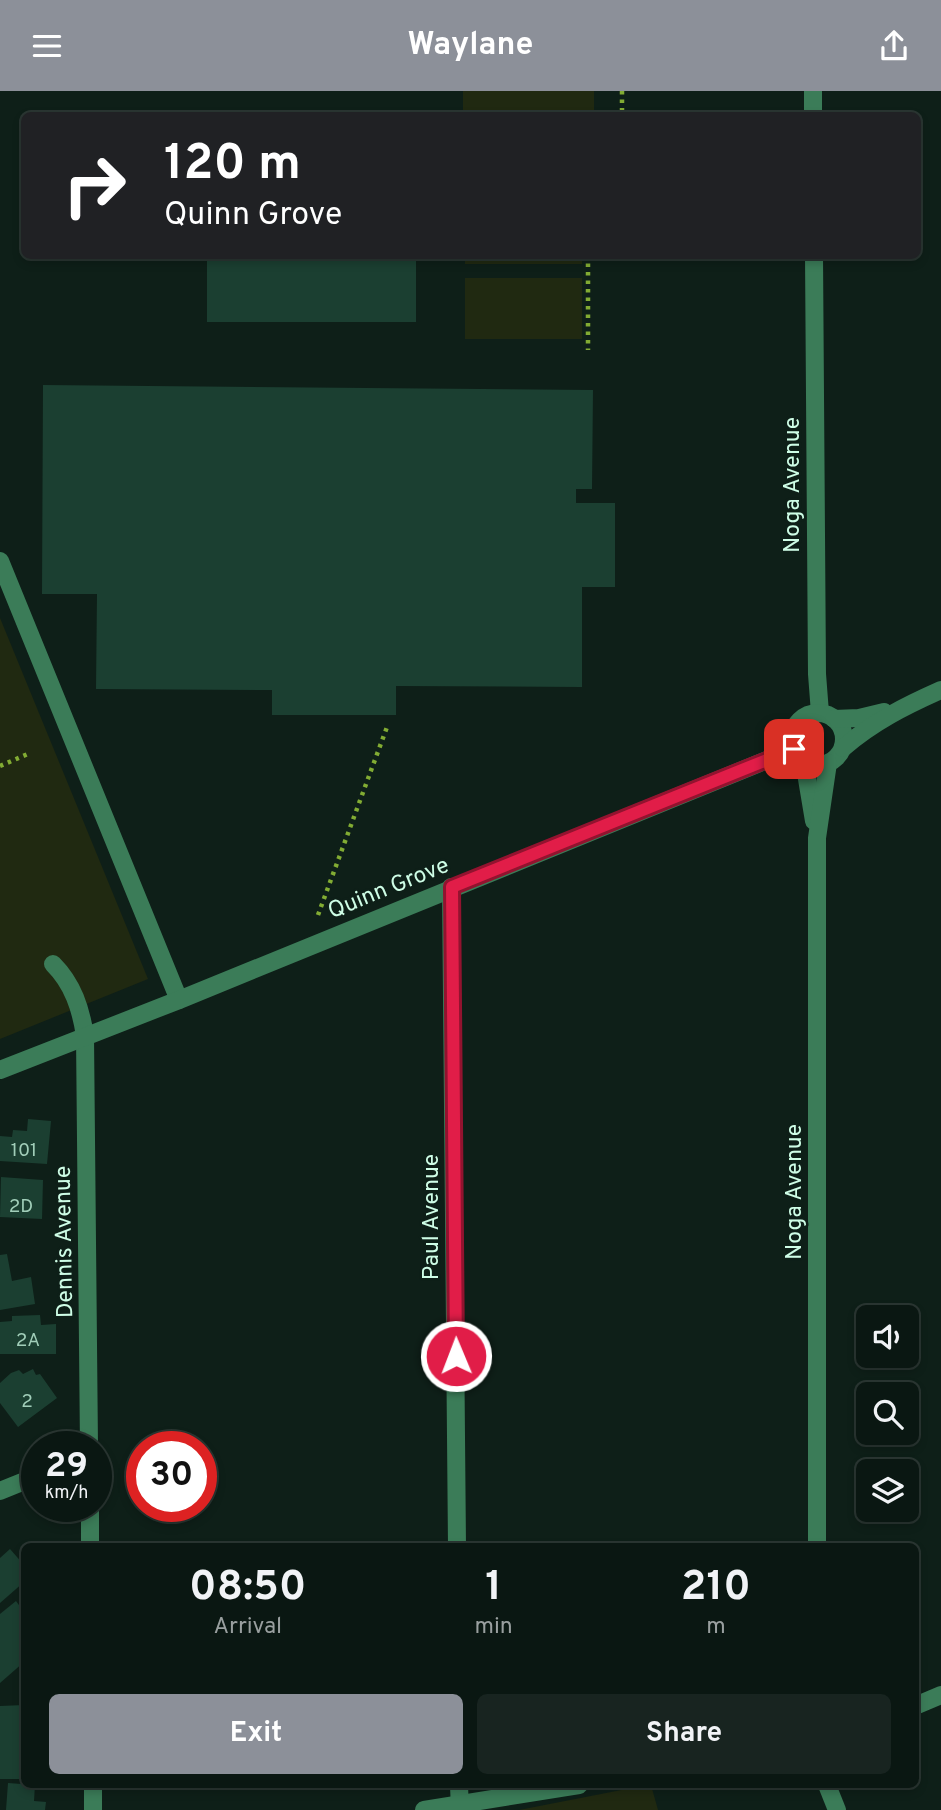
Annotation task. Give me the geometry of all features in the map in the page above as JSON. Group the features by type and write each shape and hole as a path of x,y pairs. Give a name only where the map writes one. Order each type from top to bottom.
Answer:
{"street":[{"path":"813,91 813,112"},
{"name":"Noga Avenue","path":"814,259 817,674 827,716"},
{"path":"0,561 179,1000"},
{"path":"901,708 859,718 812,714 797,724 793,741 799,755 811,764 828,763 861,732 901,708 941,690"},
{"path":"827,716 843,732 843,748"},
{"name":"Noga Avenue","path":"799,755 817,838"},
{"name":"Quinn Grove","path":"0,1070 179,1000 452,887 799,755"},
{"name":"Noga Avenue","path":"817,1543 817,838 828,763"},
{"name":"Paul Avenue","path":"452,887 457,1543"},
{"name":"Dennis Avenue","path":"53,964 61,972 74,995 82,1016 85,1036 89,1431"},
{"path":"0,1491 21,1482"},
{"path":"90,1522 90,1543"},
{"path":"919,1704 941,1695"},
{"path":"93,1788 93,1810"},
{"path":"459,1788 460,1807"},
{"path":"424,1810 460,1807 563,1788"},
{"path":"828,1788 837,1810"}],"path":[{"path":"622,91 622,112"},
{"path":"588,259 588,350"},
{"path":"318,915 387,727"},
{"path":"0,765 30,753"}],"green space":[{"path":"463,91 594,91 594,112 463,112"},
{"path":"465,259 582,259 582,264 465,264"},
{"path":"465,278 582,278 582,339 465,339"},
{"path":"0,618 148,979 0,1039"},
{"path":"632,1788 652,1788 658,1810 519,1810"}],"building":[{"path":"207,259 416,259 416,322 207,322"},
{"path":"43,385 593,390 592,489 576,489 576,503 615,503 615,587 582,587 582,687 396,686 396,715 272,715 272,690 96,689 97,594 42,594"},
{"path":"28,1119 51,1121 47,1164 0,1161 0,1136 12,1137 13,1130 27,1131"},
{"path":"1,1177 43,1180 42,1219 0,1217"},
{"path":"7,1254 12,1281 31,1277 35,1304 0,1310 0,1255"},
{"path":"40,1315 41,1325 56,1324 56,1354 0,1354 0,1322 12,1321 12,1316"},
{"path":"33,1369 36,1375 40,1374 57,1398 18,1427 0,1403 0,1383 11,1373 19,1370 23,1374"},
{"path":"10,1549 21,1562 21,1585 0,1603 0,1558"},
{"path":"16,1601 21,1608 21,1665 0,1683 0,1614"},
{"path":"21,1705 21,1779 0,1779 0,1706"},
{"path":"8,1783 21,1784 21,1788 35,1788 34,1801 46,1802 45,1810 6,1810"}],"route":[{"path":"456,1356 452,887 794,749"}]}
